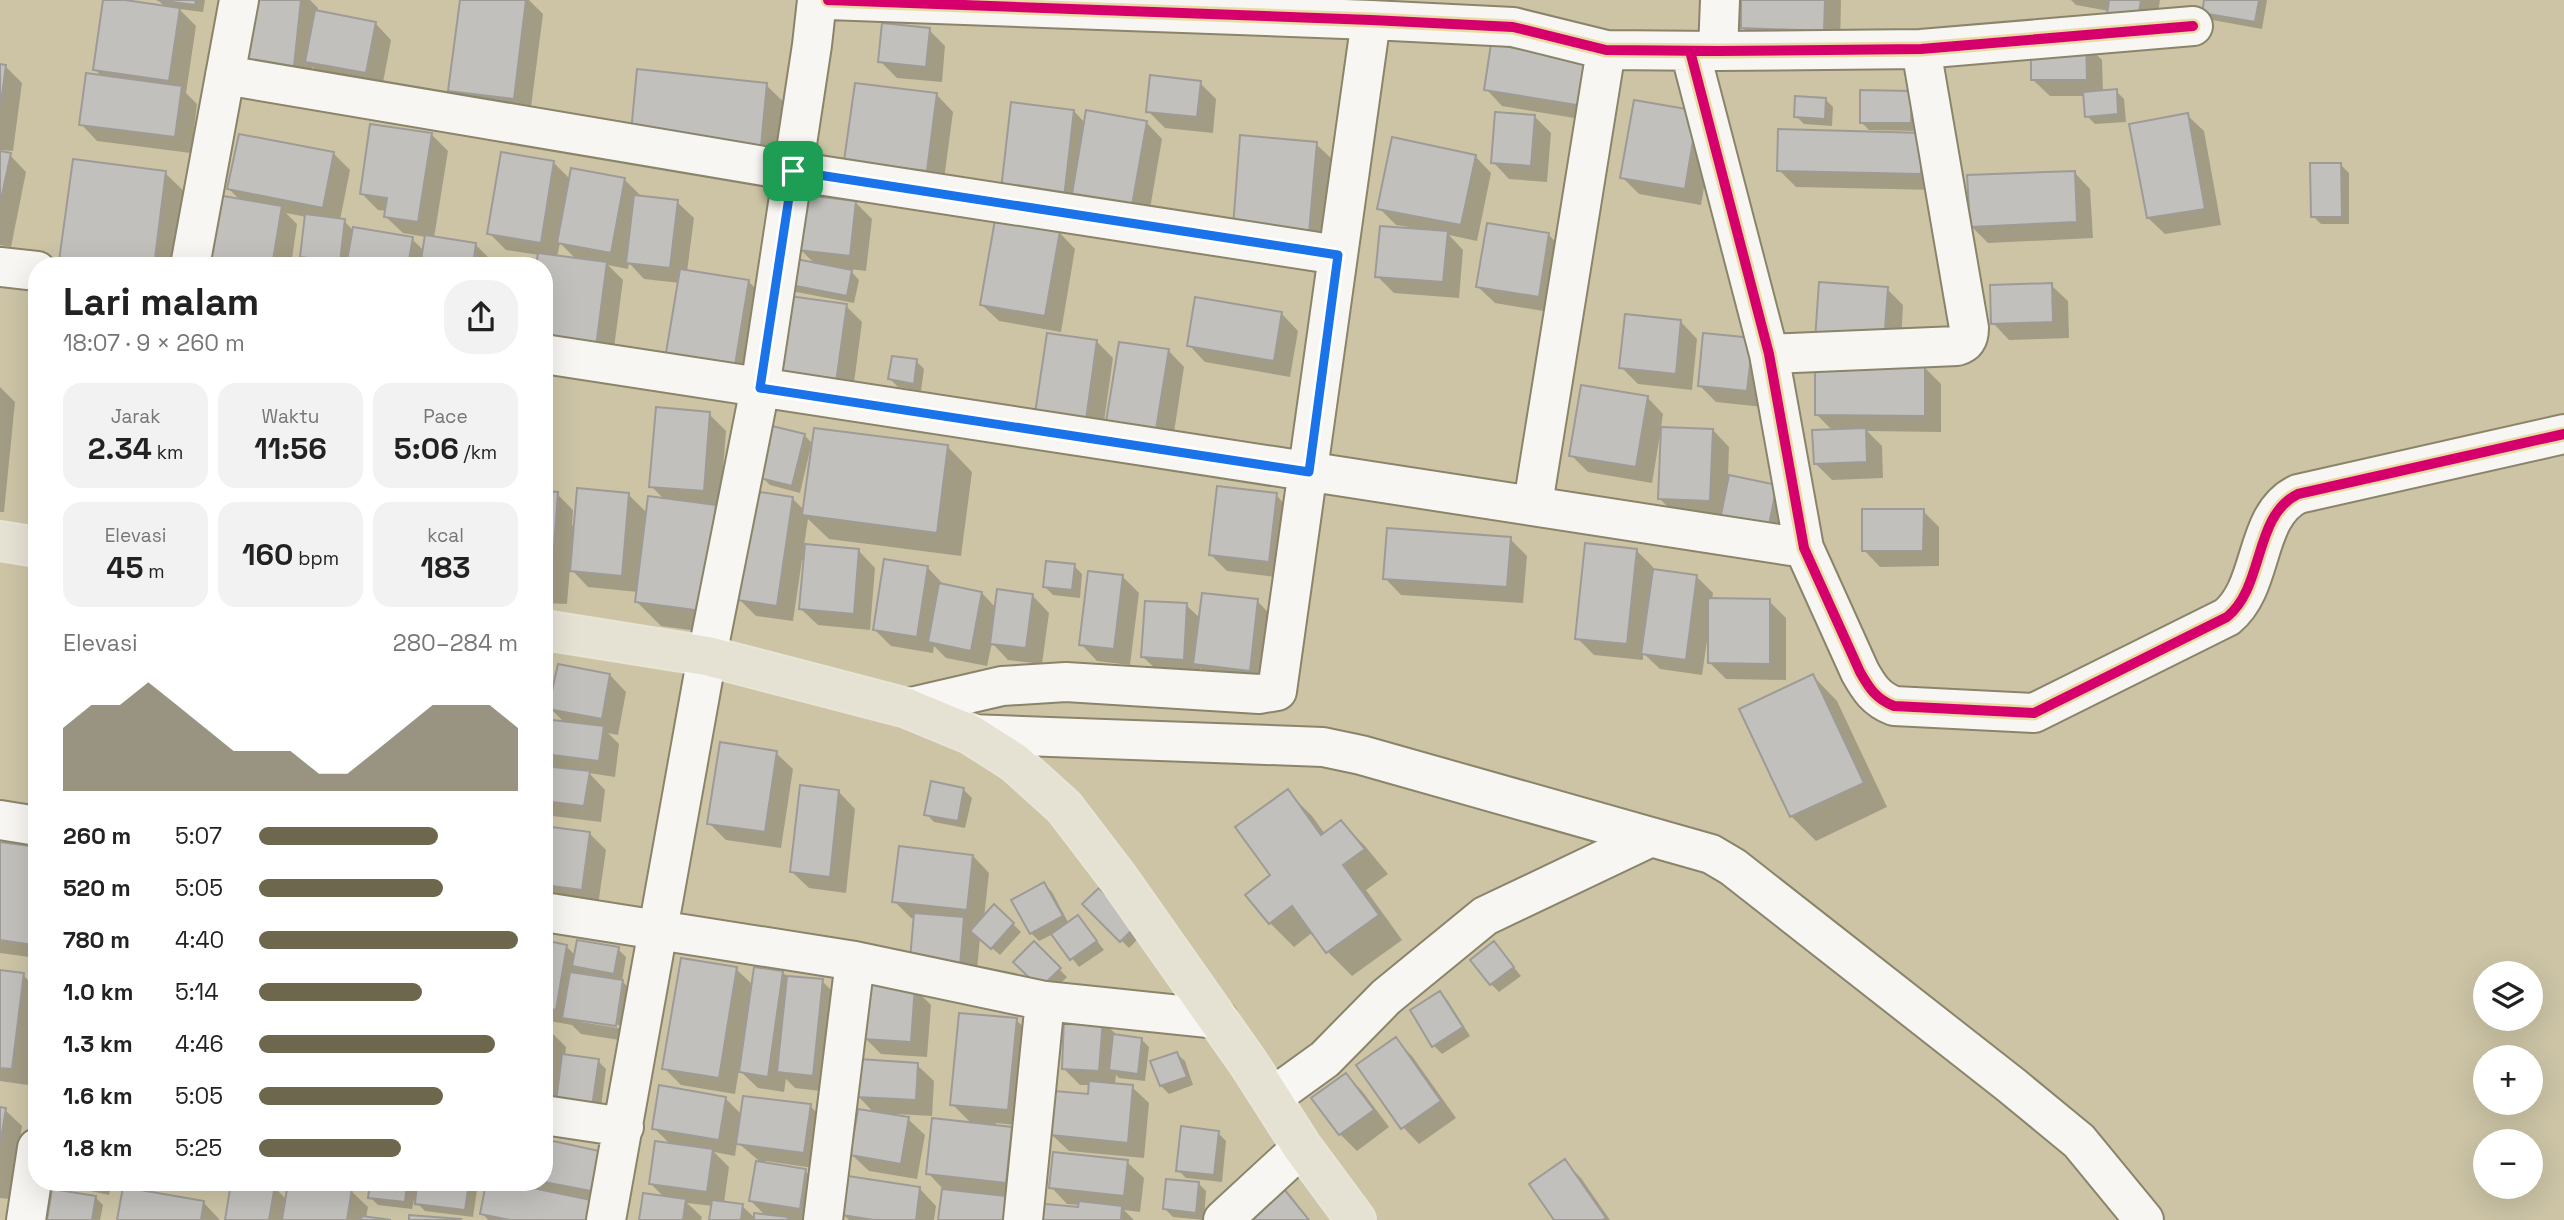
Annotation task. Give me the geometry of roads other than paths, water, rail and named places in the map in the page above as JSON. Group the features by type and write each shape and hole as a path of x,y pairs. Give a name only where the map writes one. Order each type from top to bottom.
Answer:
{"highway":[{"path":"0,541 28,546"},
{"path":"553,631 707,656 907,708 970,734 1014,762 1064,807 1119,879 1218,1019 1302,1147 1356,1220"}],"street":[{"path":"192,257 239,0"},
{"path":"606,1220 707,656 760,388 813,45 817,0"},
{"path":"828,0 1371,20 1513,14 1606,50 1921,49 2193,26"},
{"path":"1720,0 1704,51 1769,354 1804,548 1860,672 1880,701 1894,706 2034,713 2234,611 2244,594 2276,512 2288,499 2298,494 2564,434"},
{"path":"907,708 1002,686 1066,682 1259,694 1277,691 1371,20"},
{"path":"1769,354 1957,346 1967,340 1969,328 1921,49"},
{"path":"1533,504 1606,50"},
{"path":"225,75 793,171 1338,255"},
{"path":"0,267 28,270"},
{"path":"553,355 1533,504 1804,548"},
{"path":"970,734 1323,747 1361,755 1711,854 1733,867 2011,1085 2078,1141 2144,1220"},
{"path":"0,820 28,825"},
{"path":"1271,1098 1325,1059 1386,997 1486,916 1651,837"},
{"path":"553,914 855,961 1045,1001 1218,1019"},
{"path":"823,1220 855,961"},
{"path":"1023,1220 1045,1001"},
{"path":"553,1116 624,1127"},
{"path":"1223,1220 1302,1147"},
{"path":"26,1220 30,1191"}]}
